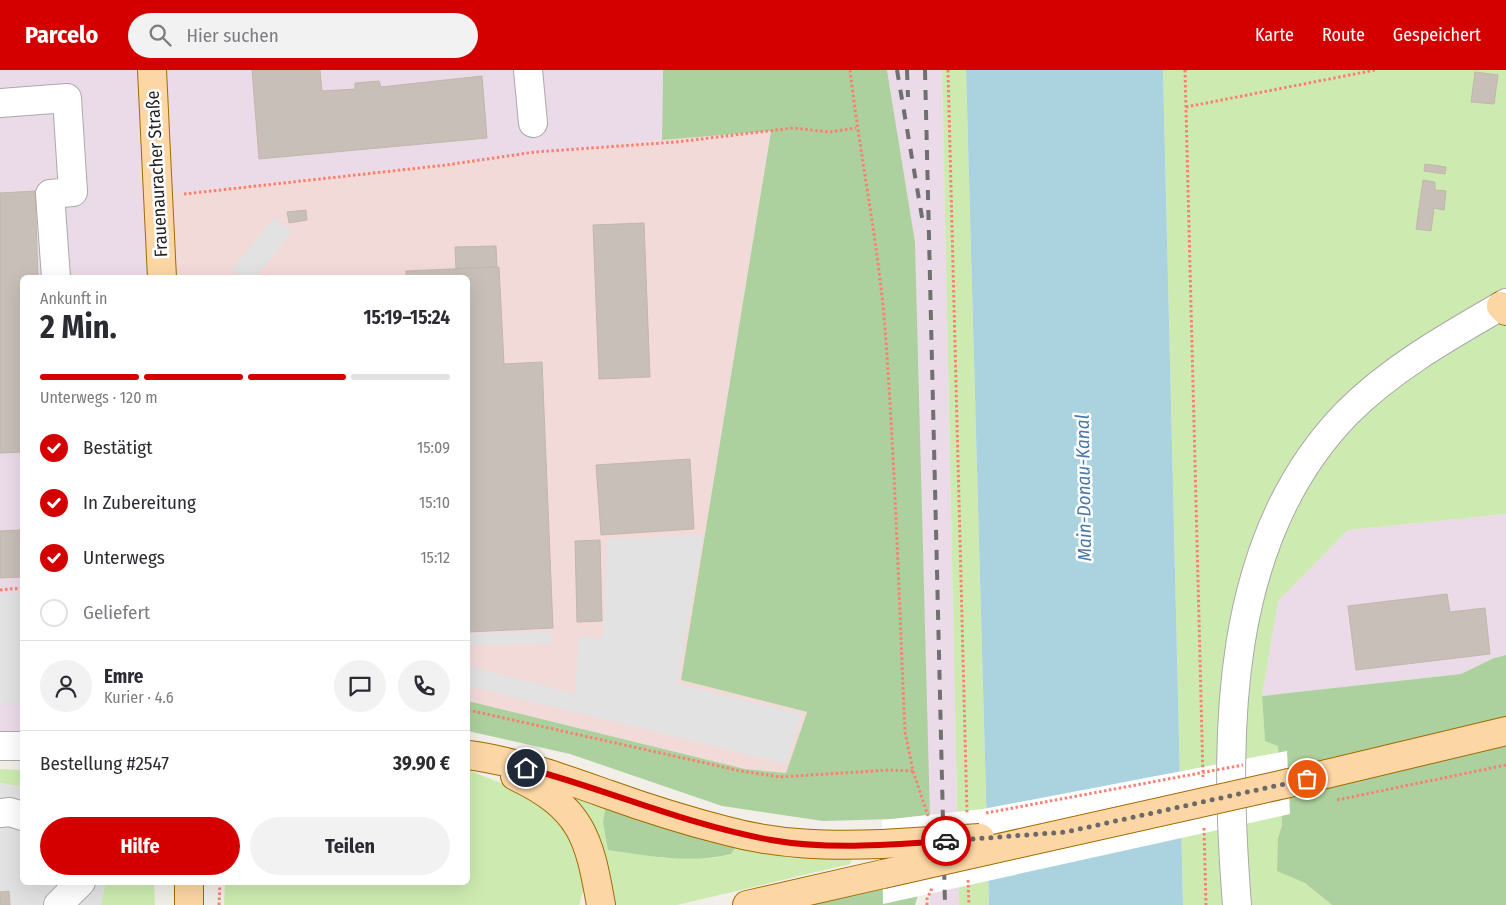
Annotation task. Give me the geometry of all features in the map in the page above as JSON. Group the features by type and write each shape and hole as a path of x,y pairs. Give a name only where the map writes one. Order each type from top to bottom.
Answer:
{"main road":[{"name":"Frauenauracher Straße","path":"152,70 162,275"},
{"path":"747,905 1289,783 1506,731"},
{"path":"470,755 553,776 728,832 773,841 810,844 882,844 1066,832"},
{"path":"470,755 548,794 571,814 582,832 593,858 601,905"},
{"path":"189,885 189,905"}],"street":[{"path":"528,70 533,123"},
{"path":"0,103 67,98 73,192 50,194 56,275"},
{"path":"1237,905 1231,828 1233,721 1239,653 1246,608 1260,557 1292,485 1318,448 1348,412 1379,384 1449,336 1504,307"},
{"path":"0,746 20,746"},
{"path":"0,813 10,812 20,815"},
{"path":"58,905 78,885"}],"path":[{"path":"470,710 751,773 780,777 889,770 913,772 905,732 885,327 870,204 856,128 850,70"},
{"path":"948,70 966,816 974,815"},
{"path":"1185,70 1203,785"},
{"path":"1186,107 1375,70"},
{"path":"158,197 446,165 535,152 676,142 793,128 830,132 856,128"},
{"path":"0,590 20,588"},
{"path":"983,813 1250,764"},
{"path":"1328,802 1506,765"},
{"path":"1204,825 1206,905"},
{"path":"968,875 969,905"},
{"path":"219,905 220,885"}],"shaded area":[{"path":"0,70 663,70 662,140 157,195 161,275 20,275 20,748 0,748"},
{"path":"887,70 942,70 959,905 930,905 915,242"},
{"path":"771,130 681,680 807,712 786,773 745,769 470,701 470,275 161,275 157,195 662,140"},
{"path":"274,218 292,233 258,275 240,275 232,269"},
{"path":"1506,514 1506,655 1494,658 1461,674 1262,696 1278,601 1348,530"},
{"path":"703,535 677,684 802,714 786,764 470,686 470,667 575,694 579,637 603,638 607,539"},
{"path":"20,594 20,702 0,704 0,595"},
{"path":"552,632 552,644 470,645 470,633"},
{"path":"0,783 20,787 20,885 105,885 101,905 0,905"}],"green space":[{"path":"663,70 887,70 915,242 930,818 823,821 722,806 570,754 470,731 470,701 745,769 786,773 807,712 681,680 771,131 662,140"},
{"path":"942,70 966,70 989,905 959,905"},
{"path":"1163,70 1506,70 1506,514 1348,530 1278,601 1262,696 1265,740 1278,745 1282,825 1278,838 1289,875 1305,883 1332,905 1183,905"},
{"path":"1506,655 1506,905 1332,905 1305,883 1277,871 1278,838 1282,825 1278,746 1265,741 1262,696 1461,674 1494,658"},
{"path":"0,769 20,770 20,787 0,783"},
{"path":"470,771 529,794 564,824 582,863 583,891 579,905 224,905 225,885 470,885"},
{"path":"562,793 606,805 662,858 714,858 731,854 738,844 853,857 850,864 677,905 613,905"},
{"path":"606,805 738,844 731,854 685,859 608,850 603,822"},
{"path":"928,859 915,905 800,905"},
{"path":"105,885 154,885 155,905 101,905"}],"water":[{"name":"Main-Donau-Kanal","path":"966,70 1163,70 1183,905 989,905"}],"pier":[{"path":"1287,751 1290,814 883,904 882,820 983,809"}],"building":[{"path":"252,70 320,70 322,91 355,89 355,83 379,81 381,87 482,76 487,138 259,159"},
{"path":"1475,72 1498,75 1494,104 1471,102"},
{"path":"1425,164 1446,167 1445,174 1424,171"},
{"path":"1423,180 1435,182 1435,190 1446,191 1444,210 1434,208 1431,231 1416,229"},
{"path":"35,191 38,275 20,275 20,452 0,453 0,193"},
{"path":"306,210 307,220 289,223 287,212"},
{"path":"644,223 650,377 599,379 593,225"},
{"path":"496,246 497,267 456,269 455,247"},
{"path":"499,267 504,364 542,362 553,628 470,632 470,275 406,275 406,271"},
{"path":"690,459 694,529 601,535 596,465"},
{"path":"20,530 20,577 0,578 0,531"},
{"path":"600,540 602,621 577,622 575,541"},
{"path":"1447,594 1450,612 1485,608 1490,654 1356,670 1348,606"},
{"path":"9,891 10,905 0,905 0,892"}],"railway":[{"path":"897,70 923,223"},
{"path":"907,70 908,97"},
{"path":"925,70 945,905"}],"way so far":[{"path":"946,841 1066,832 1307,779"}],"route":[{"path":"526,768 728,832 773,841 858,845 946,841"}]}
